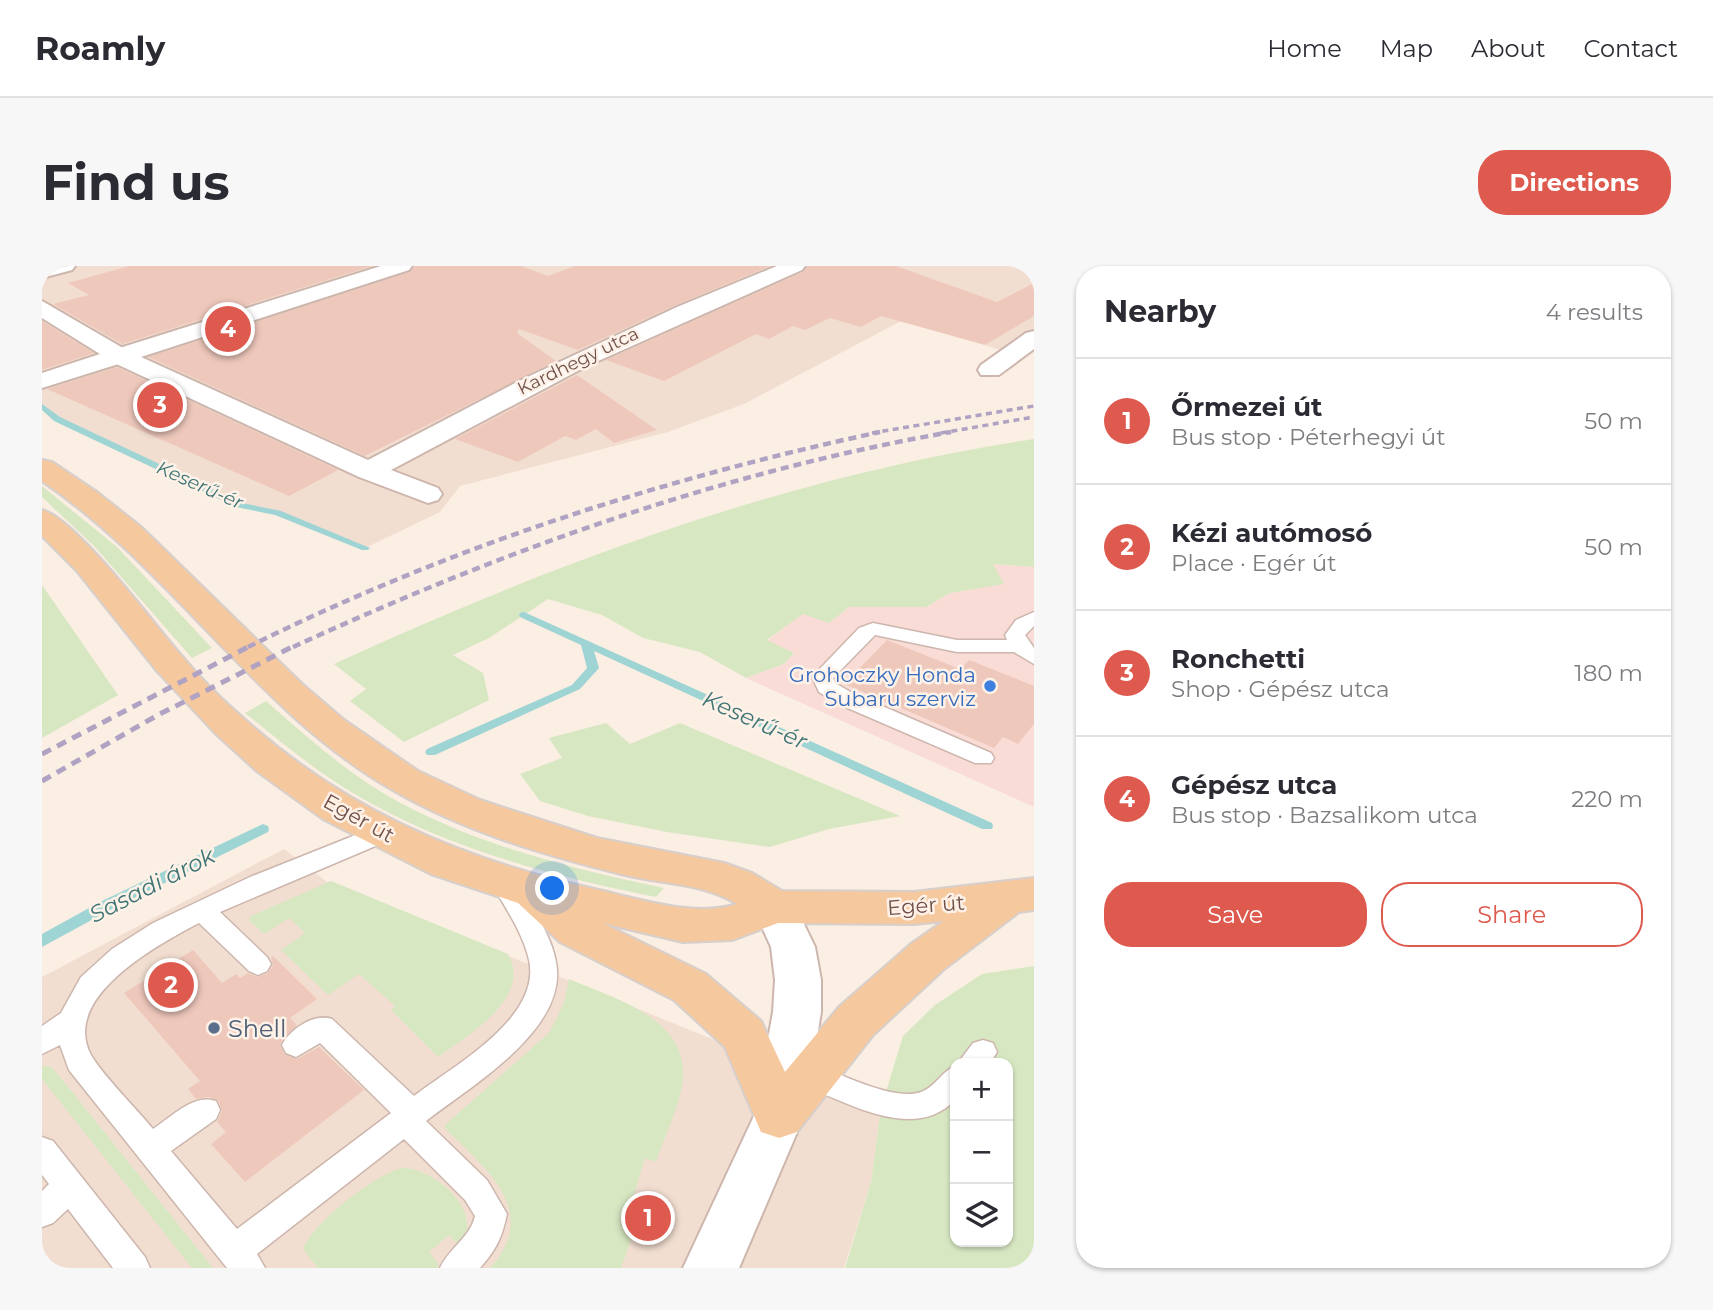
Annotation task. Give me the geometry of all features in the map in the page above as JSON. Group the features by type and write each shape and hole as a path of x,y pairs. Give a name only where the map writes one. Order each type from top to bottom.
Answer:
{"main road":[{"name":"Egér út","path":"42,468 73,488 135,541 296,698 374,761 423,791 520,831 633,861 726,879 775,907"},
{"name":"Egér út","path":"42,519 88,564 169,664 229,726 272,763 337,809 446,863 517,887 683,925 732,923 775,907 914,908 1019,897"},
{"path":"517,887 576,930 690,987 744,1035 779,1116 863,1015 937,949 1019,897"}],"street":[{"path":"42,272 65,266"},
{"path":"42,381 402,266"},
{"name":"Kardhegy utca","path":"369,471 477,410 560,369 677,314 795,266"},
{"path":"42,308 119,356 369,471 428,494"},
{"path":"990,370 1034,338"},
{"path":"711,1268 779,1116 797,1012 798,980 793,947 775,907"}],"lane":[{"path":"1026,652 1015,635 1018,629 1034,618"},
{"path":"983,758 844,698 826,687 822,677 866,632 873,629 957,646 1026,652"},
{"path":"42,1042 72,1020 88,987 111,964 151,937 201,909 383,833"},
{"path":"72,1020 73,1045 79,1061 242,1260 408,1117 509,1040 537,1004 544,977 544,956 517,887"},
{"path":"201,909 258,964"},
{"path":"296,1045 315,1018 476,1190 491,1214 486,1238 457,1268"},
{"path":"812,1076 894,1105 913,1108 929,1104 950,1084"},
{"path":"151,1148 205,1110"},
{"path":"42,1151 133,1268"},
{"path":"42,1212 69,1186"}],"shaded area":[{"path":"42,266 1034,266 1034,350 1024,357 903,320 744,404 668,432 460,486 440,512 365,548 278,513 239,505 57,419 42,406"},
{"path":"992,564 1034,567 1034,807 746,678 784,664 794,653 767,641 803,613 829,623 849,607 926,607 950,593 1003,584"},
{"path":"284,849 327,882 881,1108 871,1182 844,1268 42,1268 42,977"}],"green space":[{"path":"1034,439 1034,567 993,564 1004,584 950,593 926,607 849,607 829,623 803,614 767,640 794,653 784,664 746,678 700,652 643,638 602,615 548,599 489,638 453,655 483,673 489,700 404,742 350,701 366,689 334,664 503,591 676,527 853,475"},
{"path":"42,486 117,547 212,648 192,658 95,547 42,497"},
{"path":"42,585 118,695 42,738"},
{"path":"266,701 329,755 362,779 429,817 528,854 664,888 656,897 577,880 500,858 424,830 339,784 245,713"},
{"path":"606,723 630,744 680,723 900,816 829,829 770,847 667,832 588,816 540,801 520,774 562,758 549,738"},
{"path":"331,881 508,954 513,970 512,986 504,1001 479,1027 438,1057 391,1010 395,1006 359,974 328,995 281,950 305,933 289,918 264,934 249,920 251,916"},
{"path":"1034,966 1034,1268 845,1268 871,1182 881,1108 903,1036 935,1005 982,974"},
{"path":"569,979 625,1003 660,1025 673,1040 681,1058 683,1079 679,1099 656,1162 645,1158 632,1201 643,1206 621,1268 490,1268 505,1247 511,1227 509,1209 491,1175 445,1125 549,1033 564,1003"},
{"path":"42,1066 51,1067 61,1078 213,1268 192,1268 42,1079"},
{"path":"402,1168 428,1175 441,1183 462,1206 467,1219 466,1232 459,1245 449,1235 429,1252 439,1265 436,1268 318,1268 303,1249 319,1226 361,1190 390,1172"}],"building":[{"path":"129,266 372,266 122,344 53,304 89,295 68,283"},
{"path":"415,266 521,266 548,276 575,266 770,266 578,350 519,329 517,333 556,361 365,456 148,357 410,272"},
{"path":"808,266 896,266 997,302 1034,283 1034,316 985,345 881,316 861,327 830,318 805,330 793,326 769,339 756,334 664,381 606,360 803,272"},
{"path":"42,321 94,353 42,370"},
{"path":"117,367 338,470 289,496 47,389"},
{"path":"577,375 657,430 614,443 596,429 576,440 565,436 518,462 455,439"},
{"path":"887,640 960,669 969,660 1034,686 1034,724 1018,744 1003,737 994,748 844,684"},
{"path":"193,950 222,983 236,974 240,978 248,973 257,977 268,973 273,965 273,956 317,999 290,1018 297,1025 280,1044 284,1054 297,1059 319,1047 364,1090 245,1182 211,1144 226,1132 217,1122 222,1111 218,1100 208,1097 196,1099 188,1089 200,1081 124,993"}],"waterway":[{"name":"Keserű-ér","path":"42,406 57,419 239,505 278,513 365,548"},
{"name":"Keserű-ér","path":"524,615 586,643"},
{"name":"Sasadi árok","path":"431,752 576,687 593,668 586,643"},
{"name":"Keserű-ér","path":"586,643 987,826"},
{"name":"Sasadi árok","path":"42,941 105,906 263,829"}],"railway":[{"path":"872,433 1034,406"},
{"path":"941,433 1034,417"},
{"path":"250,646 401,578 557,520 717,471 880,432"},
{"path":"293,647 453,578 615,518 781,469 951,432"},
{"path":"42,781 158,715 296,645"},
{"path":"42,754 250,646"}],"place":[{"name":"Gépész utca","path":"228,329"},
{"name":"Ronchetti","path":"160,405"},
{"name":"Grohoczky Honda Subaru szerviz","path":"990,686"},
{"name":"Kézi autómosó","path":"171,985"},
{"name":"Shell","path":"214,1028"},
{"name":"Őrmezei út","path":"648,1218"}]}
